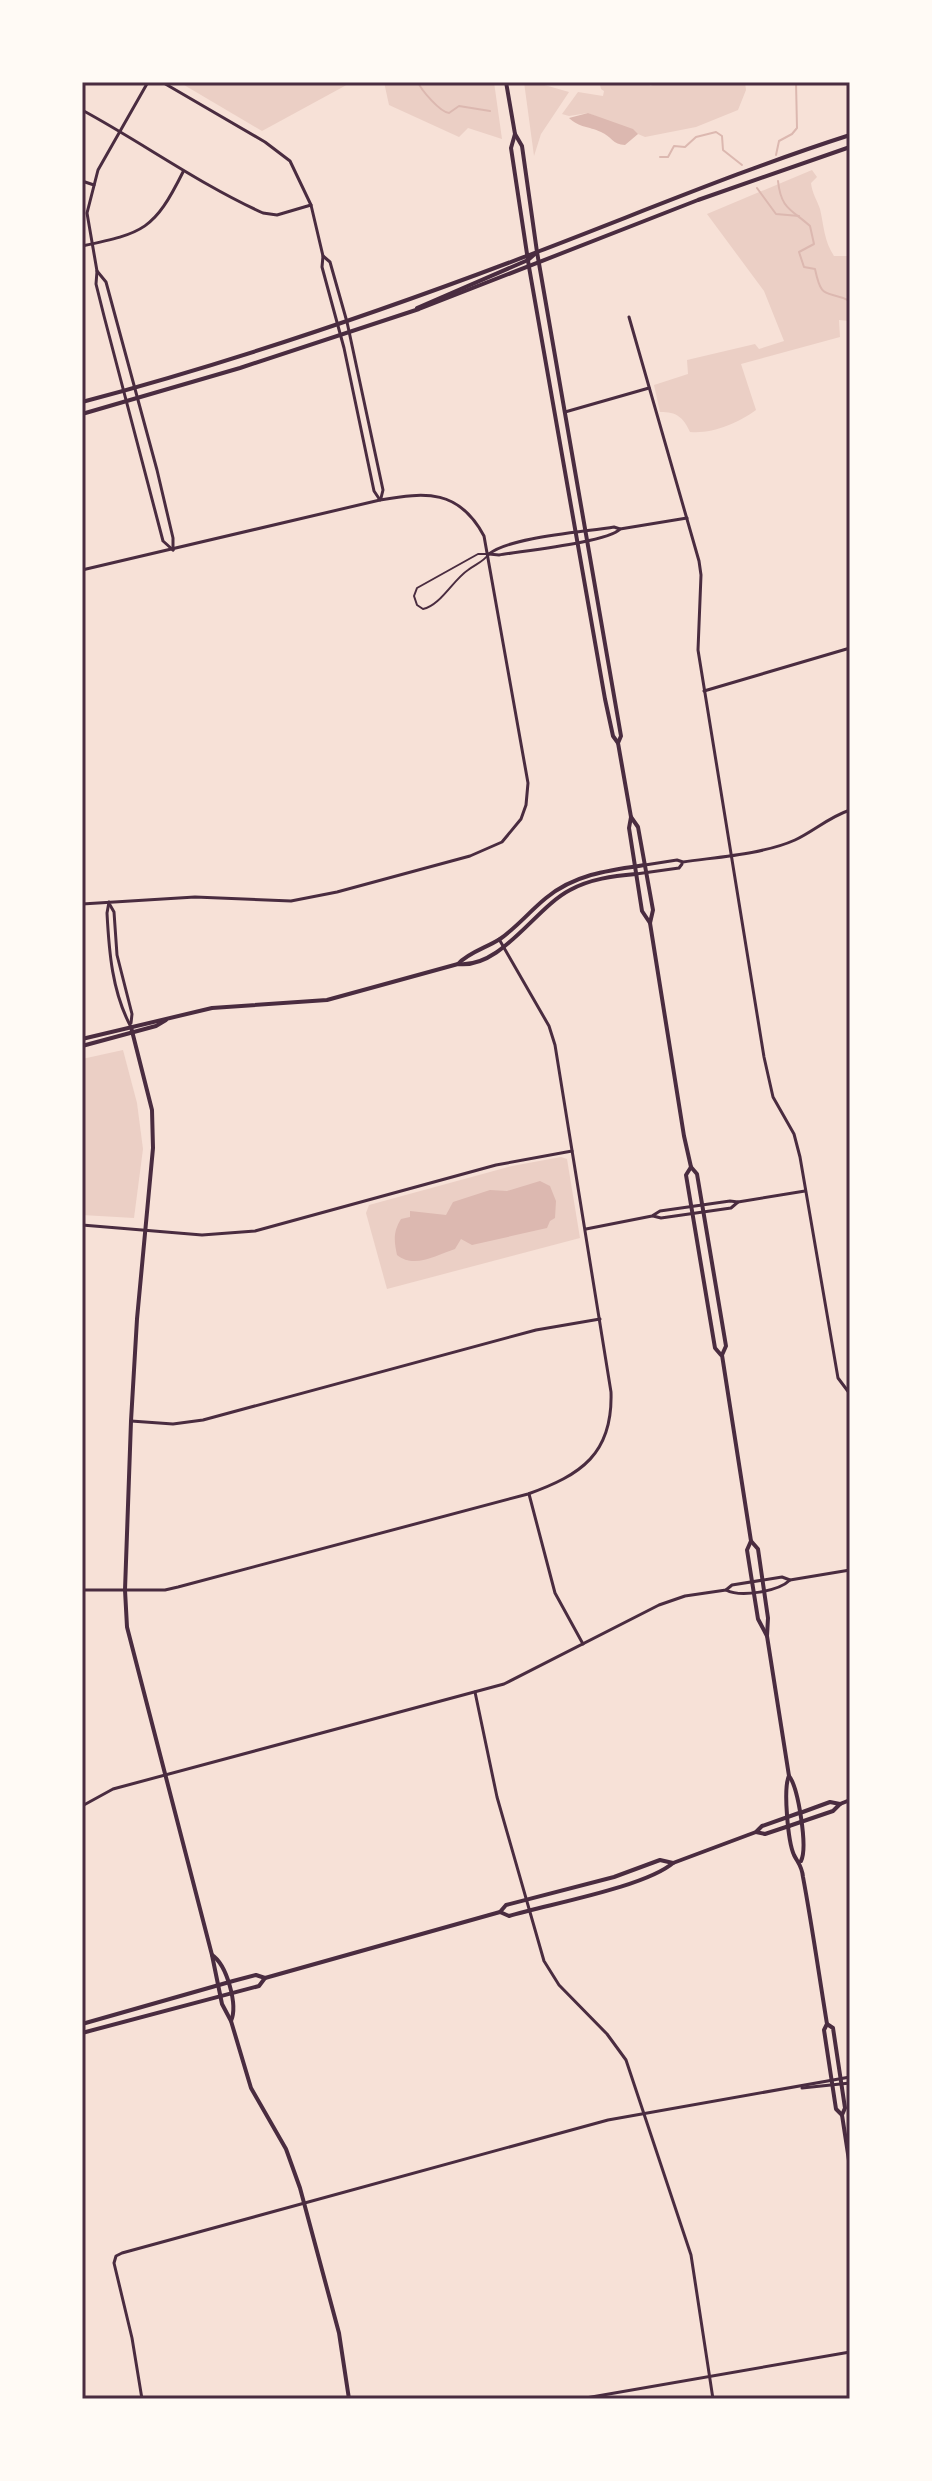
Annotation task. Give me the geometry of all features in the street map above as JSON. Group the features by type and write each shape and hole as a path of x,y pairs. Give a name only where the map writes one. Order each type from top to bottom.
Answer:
{"main road":[{"path":"506,82 515,134 522,146 537,252 621,736 618,743"},
{"path":"515,134 511,148 529,267 613,736 618,743 631,817 629,828 642,911 650,923"},
{"path":"409,313 426,302 537,252 721,178 850,135"},
{"path":"82,414 409,313 748,181 850,147"},
{"path":"82,402 212,366 347,322 528,257"},
{"path":"631,817 638,827 645,865 653,910 650,923 691,1167 697,1174 726,1346 722,1355 751,1541 758,1549 768,1618 767,1636 789,1776 795,1784 801,1823 805,1854 801,1862 827,2024 824,2030 836,2109 842,2115"},
{"path":"458,964 464,957 499,939 560,888 598,872 645,865"},
{"path":"82,1039 212,1008 327,1000 458,964 468,965 503,947 552,902 570,890 597,879 636,874"},
{"path":"82,1046 156,1026 168,1019"},
{"path":"131,1027 152,1110 153,1129 131,1421 125,1590 130,1643 226,2015 231,2021 251,2088 286,2149 304,2205 339,2333 349,2399"},
{"path":"691,1167 686,1175 715,1348 722,1355"},
{"path":"751,1541 747,1550 758,1619 767,1636"},
{"path":"789,1776 785,1785 789,1826 794,1856 801,1862"},
{"path":"756,1832 765,1834 801,1823 833,1811 850,1800"},
{"path":"500,1912 509,1916 617,1887 756,1832 762,1826 830,1802 840,1804"},
{"path":"82,2024 256,1975 265,1978 500,1912 506,1905 614,1877 660,1860 673,1863"},
{"path":"212,1955 221,1961 235,2012 231,2021"},
{"path":"82,2033 259,1986 265,1978"},
{"path":"827,2024 833,2028 850,2167"}],"street":[{"path":"148,82 98,170 87,213 97,271 96,284 163,541 173,550"},
{"path":"162,82 283,154 300,179 311,205 323,256 322,267 338,325 374,491 380,500"},
{"path":"82,110 183,172 263,213 277,215 311,205"},
{"path":"82,246 143,229 160,212 183,172"},
{"path":"82,181 94,185"},
{"path":"323,256 330,262 347,322 383,490 380,500"},
{"path":"97,271 106,282 157,470 173,550"},
{"path":"629,317 701,575 698,650 764,1057 773,1097 794,1134 807,1191 838,1378 850,1394"},
{"path":"565,412 649,388"},
{"path":"82,570 380,500 419,494 435,494 450,500 472,517 484,536 489,554 528,783 521,819 502,842 470,856 309,899 195,897 82,904"},
{"path":"489,554 498,547 586,531 687,518"},
{"path":"489,554 578,542 616,534 620,529"},
{"path":"704,691 850,648"},
{"path":"645,865 730,855 795,840 831,817 850,810"},
{"path":"636,874 679,868 683,862"},
{"path":"109,902 114,912 117,955 132,1014 131,1027"},
{"path":"109,902 107,913 113,976 131,1027"},
{"path":"82,1590 165,1590 178,1587 528,1494 569,1478 593,1457 600,1446 612,1405 572,1151 549,1026 499,939"},
{"path":"82,1225 202,1235 255,1231 496,1165 572,1151"},
{"path":"586,1229 652,1216 660,1211 807,1191"},
{"path":"652,1216 661,1218 731,1208 738,1202"},
{"path":"131,1421 173,1424 203,1420 536,1330 600,1319"},
{"path":"528,1494 555,1593 583,1644"},
{"path":"82,1806 113,1789 164,1774 504,1684 666,1602 685,1596 782,1577 790,1580 850,1570"},
{"path":"726,1590 733,1594 764,1590 784,1586 790,1580"},
{"path":"475,1692 497,1797 528,1910 549,1971 622,2053 644,2114 691,2255 713,2399"},
{"path":"832,2083 850,2077"},
{"path":"142,2399 132,2338 115,2272 116,2256 122,2253 576,2128 798,2088 850,2083"},
{"path":"580,2399 850,2352"}],"lane":[{"path":"478,554 489,554 483,562 459,577 433,606 423,609 417,605 414,596 417,588 465,560 478,554"}],"shaded area":[{"path":"179,82 352,82 262,131"},
{"path":"384,82 494,82 502,139 468,128 459,137 389,105"},
{"path":"524,82 569,92 541,134 534,156"},
{"path":"649,82 650,86 661,82 745,82 746,90 738,110 696,127 645,137 588,113 562,114 578,92 603,96 600,85"},
{"path":"588,113 633,129 638,134 621,145 569,118"},
{"path":"812,170 817,177 811,183 828,245 834,256 850,256 850,321 839,320 840,337 741,364 756,410 725,427 690,432 679,416 660,412 654,385 688,374 687,360 755,344 759,349 784,341 764,291 707,214"},
{"path":"123,1050 137,1103 143,1149 134,1218 82,1215 82,1059"},
{"path":"561,1157 567,1159 580,1238 387,1289 366,1213 369,1205 512,1166"},
{"path":"540,1181 550,1186 556,1201 555,1218 547,1228 472,1245 461,1239 455,1249 426,1260 411,1261 397,1255 397,1228 401,1219 410,1217 410,1211 446,1215 453,1202 490,1190 507,1191"}],"waterway":[{"path":"418,82 445,112 449,113 459,106 490,111"},
{"path":"776,155 779,141 797,128 796,82"},
{"path":"660,157 668,157 674,146 685,147 696,137 716,132 722,136 723,150 742,165"},
{"path":"778,181 784,203 810,226 814,244 799,252 804,267 815,269 820,286 826,293 850,301"},
{"path":"757,188 776,214 799,216"}]}
